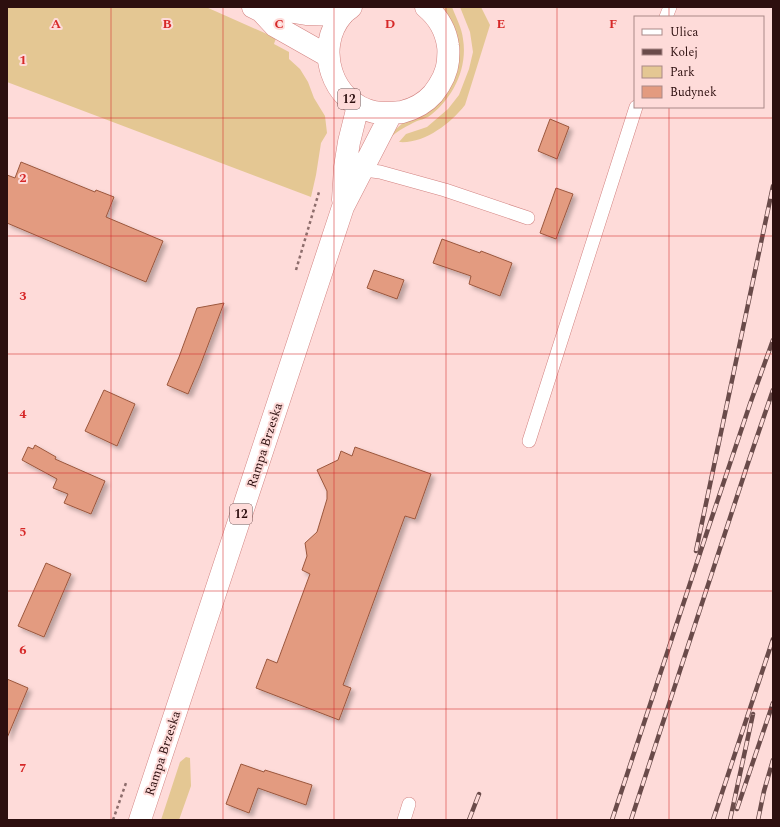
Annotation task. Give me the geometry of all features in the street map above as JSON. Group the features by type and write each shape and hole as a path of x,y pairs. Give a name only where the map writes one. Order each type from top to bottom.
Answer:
{"main road":[{"path":"257,9 281,10 306,14 346,11"},
{"path":"257,9 275,26 328,56"},
{"name":"12","path":"346,11 334,27 329,41 328,56 330,71 337,85 346,97 358,106 374,112 391,114 410,110 427,100 440,85 447,67 448,47 443,28 430,9"},
{"name":"Rampa Brzeska","path":"354,168 349,142 358,106"},
{"name":"Rampa Brzeska","path":"140,820 343,208 354,168 391,114"}],"lane":[{"path":"528,441 636,108"},
{"path":"354,168 380,172 445,190 528,218"},
{"path":"404,820 409,804"}],"path":[{"path":"295,271 320,185"},
{"path":"113,820 126,782"}],"green space":[{"path":"7,7 206,7 276,38 274,44 289,52 289,59 300,69 308,82 314,98 325,116 327,133 321,143 311,197 7,82"},
{"path":"444,7 452,7 462,35 464,50 463,61 456,83 451,93 437,110 428,117 403,128 390,138 396,129 404,122 431,106 445,11"},
{"path":"460,7 481,7 490,25 465,105 452,119 436,131 418,140 399,142 406,134 427,127 448,109 459,95 469,69 473,52 470,32"},
{"path":"186,757 190,758 191,786 179,820 161,820 180,762"}],"building":[{"path":"550,119 569,127 557,159 538,151"},
{"path":"21,162 95,192 96,190 114,197 106,217 163,241 146,282 7,223 7,175 15,178"},
{"path":"556,188 573,194 556,239 540,233"},
{"path":"442,239 480,253 481,251 512,263 500,296 469,284 471,276 433,263"},
{"path":"374,270 404,280 397,299 367,288"},
{"path":"224,303 188,394 167,385 197,308"},
{"path":"104,390 135,404 117,446 85,431"},
{"path":"35,445 56,457 55,459 105,481 91,514 64,503 68,494 53,488 57,479 22,460 28,447 33,449"},
{"path":"355,447 431,474 415,519 405,516 343,685 351,688 339,720 256,688 267,659 277,663 310,574 302,570 307,556 305,543 317,532 327,499 327,491 317,470 338,460 341,451 352,456"},
{"path":"46,563 71,574 44,637 18,626"},
{"path":"7,679 28,688 7,738"},
{"path":"241,764 312,785 306,805 258,788 249,813 226,804"}],"railway":[{"path":"696,551 773,186"},
{"path":"612,820 708,529 773,340"},
{"path":"631,820 773,390"},
{"path":"713,820 773,639"},
{"path":"737,809 773,703"},
{"path":"730,820 753,714"},
{"path":"758,820 764,791 773,760"},
{"path":"469,820 479,794"}]}
